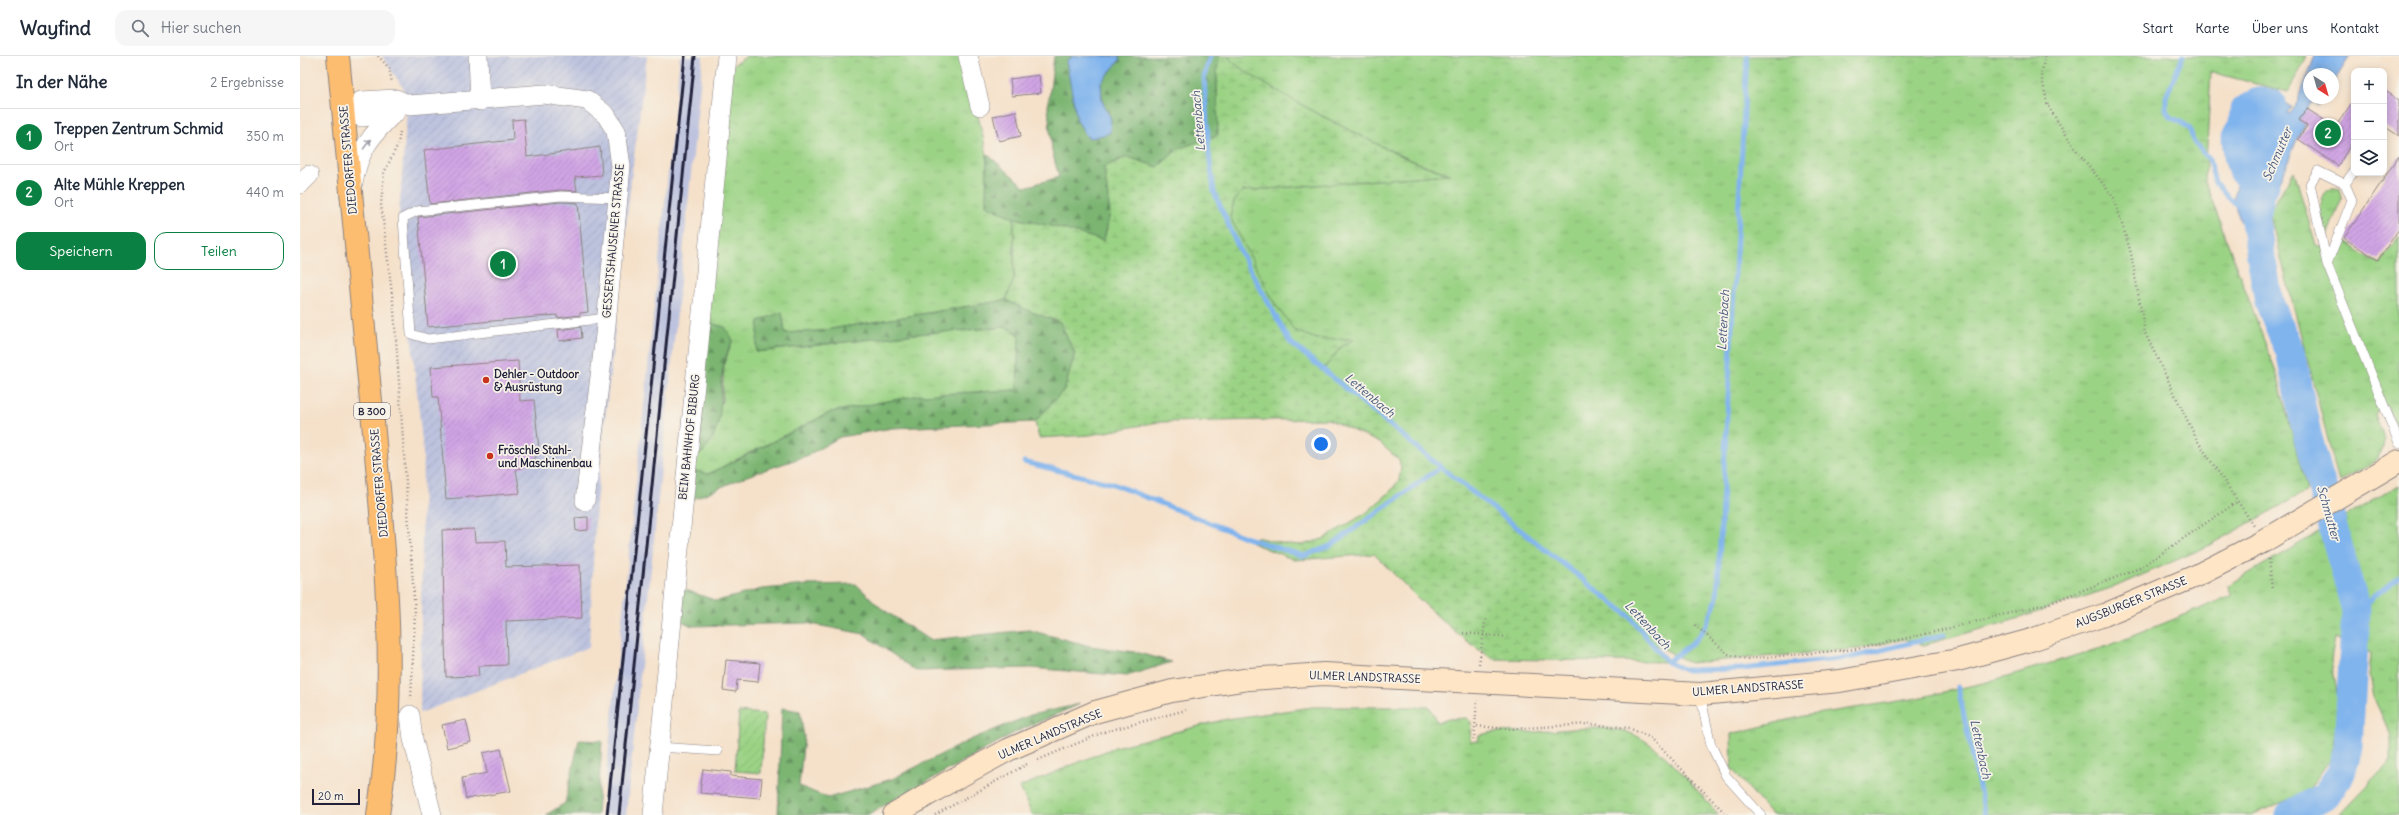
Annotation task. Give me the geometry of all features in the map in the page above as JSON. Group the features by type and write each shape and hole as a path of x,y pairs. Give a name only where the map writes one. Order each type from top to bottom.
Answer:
{"main road":[{"name":"DIEDORFER STRASSE","path":"338,56 385,552 389,674 386,768 378,815"},
{"name":"AUGSBURGER STRASSE","path":"1840,681 1952,662 2031,640 2104,615 2198,575 2264,541 2399,461"},
{"name":"ULMER LANDSTRASSE","path":"894,815 946,783 1008,750 1095,712 1172,691 1248,679 1324,674 1477,694 1700,694 1840,681"}],"street":[{"path":"478,56 480,101"},
{"path":"968,56 980,106"},
{"name":"BEIM BAHNHOF BIBURG","path":"653,815 729,57"},
{"name":"GESSERTSHAUSENER STRASSE","path":"344,112 362,117 400,107 480,101 544,94 587,100 606,115 616,131 621,166 607,318 585,500"},
{"path":"351,194 356,168 363,147 380,126 400,107"},
{"path":"410,715 413,739 432,815"}],"lane":[{"path":"2327,264 2352,200 2345,184 2318,171 2310,184 2327,264 2399,443"},
{"path":"2345,184 2351,175"},
{"path":"607,318 428,339 411,334 403,218 417,211 554,197 618,198"},
{"path":"1700,694 1711,745 1726,776 1761,815"},
{"path":"659,747 718,751"}],"path":[{"path":"378,56 389,68 400,107 401,126 399,138 384,173 381,204 394,310 415,613 410,715"},
{"path":"2045,56 2041,75 2048,106 2074,147 2114,198 2131,253 2145,333 2197,440 2264,541 2269,555 2272,590"},
{"path":"1695,625 1728,654 1746,660 1856,649 1987,620 2053,602 2140,568 2237,502"},
{"path":"1474,740 1477,726 1477,694 1486,617"},
{"path":"1464,633 1506,637"},
{"path":"935,815 1028,763 1104,732 1192,709"},
{"path":"1477,726 1508,729 1589,724 1629,728 1651,738 1727,815"}],"shaded area":[{"path":"382,56 647,56 632,172 596,504 589,647 420,713 423,452 399,213 407,109 404,89"},
{"path":"680,56 703,56 626,815 602,815"}],"green space":[{"path":"747,56 964,56 987,154 986,205 1014,218 1014,279 1006,300 819,331 785,333 782,312 756,352 916,334 1006,327 1019,334 1017,390 920,395 831,412 708,474 695,471 690,452 722,402 724,364 733,340 705,322 733,65"},
{"path":"1054,56 1073,56 1066,62 1111,119 1102,101 1101,82 1120,60 1119,56 1220,56 1217,69 1218,135 1178,149 1158,167 1127,157 1104,167 1110,213 1104,241 1059,228 1014,218 986,205 987,154 1025,187 1059,177 1052,151 1048,107"},
{"path":"1220,56 1228,56 1237,65 1256,78 1345,128 1413,161 1450,174 1242,191 1234,202 1230,217 1275,304 1295,331 1317,339 1355,339 1341,347 1323,370 1432,460 1629,616 1667,662 1493,659 1461,636 1416,597 1374,554 1295,560 1252,543 1255,537 1286,544 1302,545 1323,539 1366,513 1390,492 1399,480 1401,468 1399,460 1380,443 1328,419 1158,422 1090,435 1039,438 1035,422 1065,389 1075,353 1060,322 1032,312 1006,300 1014,279 1014,218 1059,228 1104,241 1110,213 1104,167 1127,157 1158,167 1178,149 1218,135 1217,69"},
{"path":"1228,56 2307,56 2288,92 2211,72 2205,182 2277,375 2307,491 2206,547 2117,586 2010,621 1924,645 1904,639 1857,649 1690,663 1649,641 1511,522 1323,370 1341,347 1354,339 1315,339 1301,334 1286,321 1259,277 1230,217 1234,202 1242,191 1449,174 1411,160 1312,111 1256,79 1237,65"},
{"path":"2294,171 2316,246 2336,250 2341,239 2379,264 2399,236 2399,431 2386,404 2375,414 2383,435 2384,444 2381,452 2370,464 2339,482 2269,212"},
{"path":"2333,188 2340,189 2342,198 2326,238 2320,211 2323,198 2327,192"},
{"path":"1006,300 1032,312 1060,322 1075,353 1065,389 1035,422 892,428 840,437 806,456 747,476 693,499 695,471 709,474 831,412 920,395 1017,390 1019,334 1006,327 916,334 756,352 759,321 782,312 785,333 819,331"},
{"path":"705,322 725,327 733,340 724,363 719,421 710,442 702,453 690,452"},
{"path":"2399,485 2399,815 2339,815 2391,761 2391,736 2373,696 2369,676 2371,653 2335,639 2331,660 2338,698 2336,726 2331,758 2307,792 2251,815 1772,815 1732,769 1731,734 1804,716 1918,698 1987,682 2108,646 2231,596 2229,585"},
{"path":"856,584 881,608 929,640 1029,630 1090,646 1135,652 1172,662 1127,676 1031,668 916,671 864,634 806,623 692,626 677,619 680,588 717,601 762,589 807,585"},
{"path":"1080,704 1018,731 867,815 778,815 782,708 800,711 804,737 799,786 828,798 892,779 972,739 1031,715"},
{"path":"1313,707 1430,707 1438,723 1448,719 1466,718 1471,722 1470,742 1477,741 1479,736 1499,732 1536,732 1592,728 1624,731 1637,736 1663,755 1676,767 1719,815 1032,815 1020,787 1115,747 1227,719"},
{"path":"739,712 765,714 761,773 735,771"},
{"path":"579,740 602,741 597,815 546,815 565,803"}],"water":[{"path":"1073,56 1119,56 1120,60 1101,82 1102,101 1111,119 1110,133 1092,138 1087,137 1077,120 1066,61"},
{"path":"2315,56 2350,56 2339,73 2339,68 2310,68"},
{"path":"2303,87 2303,104 2311,104 2299,120 2305,125 2281,179 2268,203 2264,219 2250,225 2241,222 2233,201 2249,136 2260,112 2271,103 2285,103 2291,107 2287,113 2289,114 2297,103"}],"building":[{"path":"1039,75 1041,93 1012,96 1010,79"},
{"path":"2387,92 2399,101 2399,136 2387,128"},
{"path":"2351,104 2351,144 2338,166 2298,139 2307,126 2299,120 2307,109 2335,127"},
{"path":"1016,111 1021,136 999,141 993,116"},
{"path":"524,119 527,157 600,147 602,175 575,177 577,191 560,190 430,204 424,150 513,140 512,120"},
{"path":"2399,156 2399,229 2378,260 2344,238"},
{"path":"561,202 578,203 588,312 580,313 580,315 557,318 557,315 428,327 418,217"},
{"path":"581,327 582,338 559,341 558,330"},
{"name":"Fröschle Stahl- und Maschinenbau","path":"518,361 520,401 534,400 539,450 533,462 516,470 520,493 446,499 438,397 433,397 431,367"},
{"path":"588,517 588,530 576,531 575,518"},
{"path":"474,529 475,542 505,541 506,567 580,565 582,618 506,621 507,665 478,666 479,676 446,677 442,530"},
{"path":"726,660 760,663 758,682 737,680 736,692 723,690"},
{"path":"466,720 471,742 447,748 442,725"},
{"path":"501,749 511,791 466,799 462,778 487,773 483,753"},
{"path":"703,769 731,772 731,776 762,779 760,798 700,793"}],"waterway":[{"name":"Lettenbach","path":"1210,56 1204,77 1209,154 1214,192 1241,253 1290,342 1432,460 1629,616 1667,662 1685,670 1741,669 1848,658 1944,635"},
{"name":"Lettenbach","path":"1667,662 1700,635 1717,597 1747,56"},
{"path":"2183,56 2166,97 2166,109 2170,117 2181,122 2190,129 2193,141 2209,159 2215,183 2237,205"},
{"name":"Schmutter","path":"2266,180 2261,191 2242,171 2236,138 2243,124 2244,110 2259,102 2271,103"},
{"name":"Schmutter","path":"2265,185 2261,191 2255,221 2269,302 2290,352 2307,434 2356,610 2348,747 2341,773 2325,796 2290,815"},
{"path":"1024,462 1113,484 1247,538 1304,556 1330,546 1441,467"},
{"path":"2356,610 2399,577"},
{"name":"Lettenbach","path":"1958,687 1985,815"}],"railway":[{"path":"607,815 685,56"},
{"path":"619,815 695,56"}],"place":[{"name":"Alte Mühle Kreppen","path":"2328,133"},
{"name":"Treppen Zentrum Schmid","path":"503,264"},
{"name":"Dehler - Outdoor & Ausrüstung","path":"486,380"},
{"name":"Fröschle Stahl- und Maschinenbau","path":"490,456"}]}
